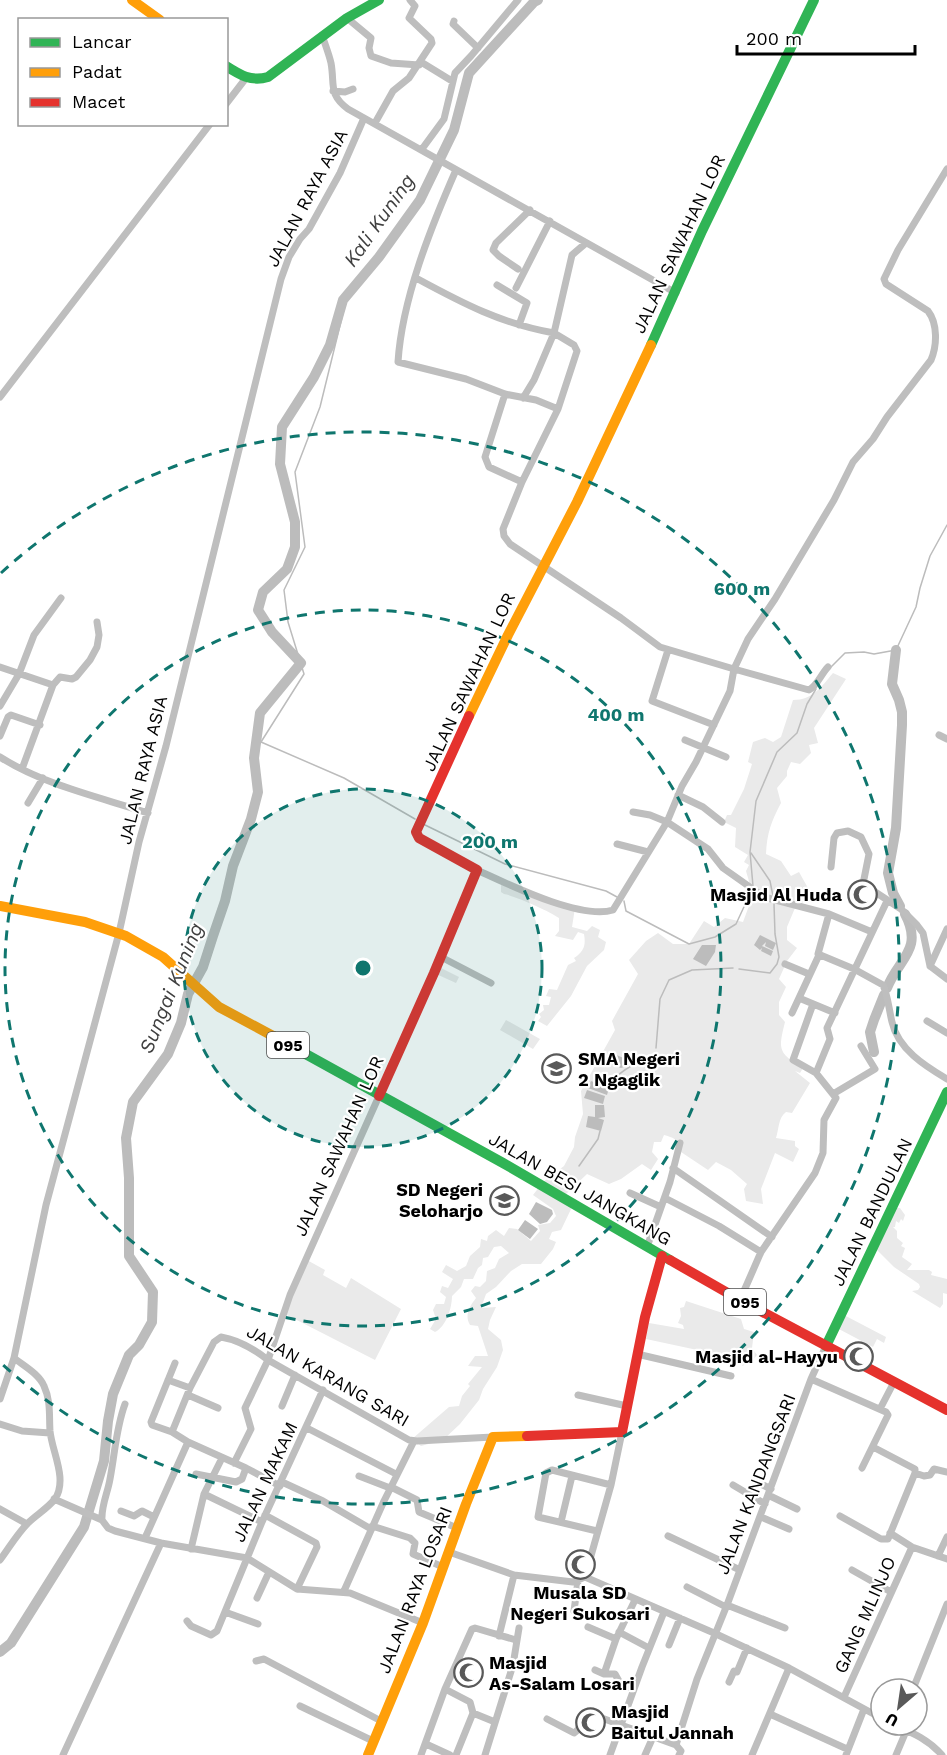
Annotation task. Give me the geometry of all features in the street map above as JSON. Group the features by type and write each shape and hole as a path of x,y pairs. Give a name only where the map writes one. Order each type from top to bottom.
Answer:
{"main road":[{"path":"132,0 157,18"},
{"name":"JALAN SAWAHAN LOR","path":"379,1096 477,870 418,838 416,832 507,635 577,502 676,293 707,220 814,0"},
{"path":"228,67 253,81 268,77 284,67 322,35 370,2"},
{"name":"095","path":"0,906 76,921 119,933"},
{"name":"JALAN BESI JANGKANG","path":"119,933 163,958 219,1006 503,1163 740,1300 947,1410"},
{"name":"JALAN BANDULAN","path":"826,1346 947,1092"},
{"path":"493,1437 622,1432 651,1291 662,1256"},
{"name":"JALAN RAYA LOSARI","path":"368,1755 423,1623 493,1437"}],"street":[{"path":"375,123 393,91 406,81 431,46 432,41 409,18 415,5 410,0"},
{"path":"422,149 444,119 452,81 458,68 478,48 516,0"},
{"path":"347,18 371,38 369,48 371,56 384,62 420,63 452,81"},
{"path":"454,21 453,24 478,48"},
{"path":"322,35 331,61 333,91 338,101 364,118 676,293"},
{"path":"228,101 246,78"},
{"path":"333,91 345,92 353,89"},
{"name":"JALAN RAYA ASIA","path":"0,1399 14,1358 46,1205 119,933 281,279 289,257 309,229 334,183 364,118"},
{"path":"0,397 208,126"},
{"path":"477,870 547,900 604,913 617,906 667,822 730,691 734,669 748,639 834,500 852,462 873,439 931,360 935,350 933,317 886,284 884,279 898,250 947,169"},
{"path":"456,170 438,213 416,278 405,315 398,362 466,379 505,394 558,409"},
{"path":"518,269 493,250 496,243 530,210"},
{"path":"516,288 550,221"},
{"path":"523,398 534,380 554,333 572,255 586,243"},
{"path":"416,278 471,308 519,325 554,333 574,345 577,351 558,409 522,482 503,533 510,544 660,647 809,690 814,687 828,667"},
{"path":"497,285 527,303 519,325"},
{"path":"505,394 485,457 486,463 494,470 522,482"},
{"path":"0,706 20,674 34,635 61,598"},
{"path":"22,769 53,685 60,677 72,679 80,674 97,647 99,635 97,622"},
{"path":"668,650 653,702 714,725"},
{"path":"0,667 53,685"},
{"path":"0,736 11,715 40,725"},
{"path":"939,735 947,739"},
{"path":"685,740 726,757"},
{"path":"0,757 44,778 148,813"},
{"path":"28,803 44,778"},
{"path":"678,795 703,807 722,822"},
{"path":"633,812 650,815 667,822 708,849 723,868 747,887 779,902 829,915 872,932"},
{"path":"831,867 834,838 837,833 845,831 861,837 868,854 863,884 852,901"},
{"path":"617,844 648,852"},
{"path":"863,884 901,909 917,925 922,933 930,966 947,980"},
{"path":"816,1073 830,1039 827,1031 887,901"},
{"path":"792,1013 818,954 829,915"},
{"path":"930,966 947,929"},
{"path":"818,954 854,969 883,985 898,1038 923,1063 947,1079"},
{"path":"441,957 491,983"},
{"path":"786,964 810,974"},
{"path":"799,998 835,1013"},
{"path":"813,1004 793,1059 816,1073 835,1096"},
{"path":"927,1021 947,1033"},
{"path":"740,1300 761,1252 815,1173 823,1153 824,1120 835,1096 875,1069 861,1046"},
{"name":"JALAN SAWAHAN LOR","path":"234,1463 251,1429 245,1408 268,1360 290,1295 379,1096"},
{"path":"647,1247 662,1207 680,1143"},
{"path":"673,1168 772,1238"},
{"path":"630,1193 662,1207"},
{"path":"664,1198 719,1226 761,1252"},
{"name":"JALAN KARANG SARI","path":"172,1432 189,1392 217,1338 230,1339 257,1351 268,1360 414,1441 493,1437"},
{"name":"JALAN KANDANGSARI","path":"676,1745 714,1633 761,1517 811,1379 826,1346"},
{"path":"637,1354 731,1376"},
{"path":"0,1560 27,1524 54,1499 60,1480 50,1433 51,1413 44,1385 39,1378 14,1358"},
{"path":"175,1363 152,1422 156,1427 172,1432 222,1458 322,1501 372,1527 410,1538 415,1543 413,1554 443,1567"},
{"path":"282,1406 295,1375"},
{"path":"811,1379 886,1412 888,1418 862,1468"},
{"path":"168,1380 218,1408"},
{"path":"880,1409 894,1382"},
{"name":"JALAN MAKAM","path":"187,1620 191,1626 211,1635 217,1631 264,1519 323,1390"},
{"path":"578,1395 627,1407"},
{"path":"102,1520 115,1441 125,1404"},
{"path":"0,1424 22,1431 50,1433"},
{"path":"307,1428 396,1474"},
{"path":"574,1611 611,1485 622,1432"},
{"path":"344,1591 396,1474 414,1441"},
{"path":"145,1538 188,1442"},
{"path":"873,1447 914,1466 915,1473 930,1475 934,1469 947,1472"},
{"path":"191,1549 204,1494 222,1458"},
{"path":"196,1474 236,1482 242,1479 246,1468"},
{"path":"597,1531 538,1517 546,1473 552,1470 611,1485"},
{"name":"GANG MLINJO","path":"844,1697 912,1547 890,1533 915,1473"},
{"path":"359,1476 417,1500 419,1512 458,1528"},
{"path":"561,1522 572,1476"},
{"path":"757,1482 797,1509"},
{"path":"733,1485 765,1504"},
{"path":"204,1494 316,1543 317,1547 297,1589"},
{"path":"54,1499 102,1520 115,1531 161,1543 247,1558 297,1589 344,1591 423,1623"},
{"path":"0,1509 27,1524"},
{"path":"121,1511 134,1516 142,1511 154,1517"},
{"path":"840,1516 881,1539 888,1539 890,1533"},
{"path":"761,1517 789,1529"},
{"path":"668,1536 740,1570"},
{"path":"938,1556 947,1537"},
{"path":"63,1755 161,1543"},
{"path":"912,1547 947,1559"},
{"path":"449,1552 514,1575 582,1579 680,1618 747,1648 869,1712"},
{"path":"852,1570 891,1592"},
{"path":"257,1598 269,1572"},
{"path":"499,1636 514,1575"},
{"path":"687,1587 726,1606 785,1628"},
{"path":"604,1674 635,1600"},
{"path":"918,1677 944,1620 947,1604"},
{"path":"225,1612 258,1624"},
{"path":"610,1755 664,1612"},
{"path":"669,1645 680,1618"},
{"path":"588,1627 649,1648"},
{"path":"485,1755 513,1665 519,1628"},
{"path":"421,1755 472,1629 516,1641"},
{"path":"729,1682 734,1671 738,1672 747,1648"},
{"path":"256,1661 264,1659 381,1721"},
{"path":"752,1755 789,1668"},
{"path":"595,1670 604,1674 615,1674 620,1683 633,1689"},
{"path":"446,1689 470,1702 473,1713 456,1755"},
{"path":"300,1706 373,1741"},
{"path":"770,1714 847,1752 864,1709"},
{"path":"473,1713 495,1722"},
{"path":"547,1719 574,1733 585,1714 588,1713 676,1745 681,1751 679,1755"},
{"path":"645,1755 653,1737"},
{"path":"896,1755 904,1737"},
{"path":"922,1737 942,1755"},
{"path":"426,1744 450,1755"}],"shaded area":[{"path":"833,673 846,679 814,728 818,743 809,745 811,753 800,764 791,762 787,776 777,788 781,803 770,828 766,854 781,861 791,876 799,872 808,888 802,904 795,908 787,927 787,940 797,948 787,961 779,979 786,987 779,1002 779,1015 785,1022 781,1039 782,1050 803,1068 800,1073 795,1071 810,1083 792,1113 786,1112 779,1124 776,1138 795,1141 795,1146 799,1149 793,1162 775,1153 761,1189 763,1204 746,1201 744,1189 747,1184 731,1170 716,1162 708,1170 681,1152 676,1140 664,1135 661,1142 654,1142 652,1152 658,1159 651,1170 642,1164 621,1179 609,1184 587,1174 564,1196 573,1205 561,1230 552,1232 549,1239 556,1242 541,1264 522,1264 486,1294 481,1308 496,1307 488,1329 501,1340 503,1350 497,1367 479,1400 460,1424 443,1440 421,1446 412,1439 449,1407 459,1406 462,1396 470,1386 468,1384 482,1367 468,1366 475,1356 488,1356 478,1326 470,1325 468,1321 468,1311 476,1298 471,1291 475,1286 480,1287 486,1281 487,1271 495,1268 499,1259 509,1253 501,1246 494,1247 488,1257 483,1258 482,1265 473,1279 464,1279 461,1287 452,1296 448,1317 435,1332 430,1329 436,1319 433,1310 436,1304 444,1304 446,1297 440,1292 442,1286 448,1288 453,1279 442,1272 446,1265 457,1271 466,1266 470,1256 480,1247 481,1239 487,1241 488,1236 496,1230 504,1236 509,1228 517,1229 531,1241 540,1231 538,1225 550,1223 556,1216 553,1209 533,1195 543,1182 564,1166 574,1147 583,1114 581,1091 615,1030 612,1021 638,974 629,960 646,941 658,933 673,944 689,944 704,921 714,927 725,918 743,922 753,895 746,871 749,865 744,862 748,855 735,847 736,828 724,822 727,815 731,815 744,789 752,764 748,762 753,742 765,738 773,742 781,737 793,700 811,695"},
{"path":"501,881 575,908 572,927 587,931 592,926 600,930 598,937 606,942 604,950 587,966 571,996 547,1026 538,1021 541,1017 539,1014 544,1010 543,1005 549,1005 551,997 546,996 549,989 557,990 568,965 576,961 574,958 584,945 584,934 578,932 573,940 555,936 559,931 559,918 533,904 504,894 501,892"},
{"path":"760,935 776,943 773,950 765,946 766,942 762,946 773,951 771,956 761,951 762,948 760,950 754,945"},
{"path":"702,945 716,945 715,952 706,966 693,959"},
{"path":"437,966 459,977 456,983 434,973"},
{"path":"506,1020 540,1039 533,1049 500,1030"},
{"path":"612,1053 628,1060 629,1065 621,1068 605,1062"},
{"path":"591,1081 609,1088 607,1095 588,1088"},
{"path":"587,1090 605,1096 603,1104 584,1098"},
{"path":"595,1105 604,1105 605,1117 598,1118 604,1120 601,1131 586,1127 588,1116 595,1117"},
{"path":"536,1202 552,1210 553,1214 547,1222 540,1224 529,1214"},
{"path":"896,1208 900,1208 905,1215 903,1221 901,1219 899,1223 896,1221 893,1227 897,1231 897,1238 903,1243 901,1246 905,1248 902,1257 912,1264 907,1270 929,1270 932,1272 931,1275 947,1279 947,1294 943,1293 943,1304 940,1308 912,1291 918,1290 919,1284 894,1267 874,1247"},
{"path":"525,1220 538,1229 530,1239 518,1230"},
{"path":"307,1260 325,1270 323,1275 346,1288 351,1278 401,1309 375,1360 285,1314"},
{"path":"686,1301 741,1319 744,1329 754,1332 752,1348 757,1355 751,1362 742,1366 744,1360 646,1339 649,1323 684,1329 683,1325 678,1323 681,1316 680,1308 684,1307"},
{"path":"842,1314 886,1337 884,1343 877,1339 873,1347 835,1327"}],"waterway":[{"name":"Sungai Kuning","path":"0,1652 11,1643 84,1527 104,1461 113,1394 129,1355 139,1345 152,1322 153,1292 129,1256 129,1178 126,1138 133,1102 168,1054 181,1023 188,994 203,967 225,901 233,866 251,819 258,792 254,758 260,713 301,663 272,632 258,610 263,592 287,569 295,547 295,522 280,464 282,427 314,377 330,345 343,300 379,257 420,200 454,130 469,73 538,0"},
{"path":"348,298 320,407 295,472 305,547 284,590 288,622 304,674 261,742 344,778 415,819"},
{"path":"830,668 845,653 874,654 896,650 916,607 930,556 947,525"},
{"path":"896,650 892,684 902,712 902,725 896,828 888,873 893,893 900,906"},
{"path":"753,886 750,852 756,801 777,752 797,733 807,704 816,689"},
{"path":"423,824 505,864 606,891 617,897"},
{"path":"751,853 770,881 773,896"},
{"path":"624,901 626,911 689,944 715,937 736,924 749,896"},
{"path":"739,969 770,973 777,964 779,957 775,934 774,904"},
{"path":"887,988 911,946 910,926 905,914"},
{"path":"656,1048 660,999 669,980 692,970 733,968"},
{"path":"874,1052 870,1032 884,995"},
{"path":"614,1079 624,1070 644,1059"},
{"path":"579,1166 598,1139 600,1131"}],"traffic: fast":[{"path":"228,67 251,78 268,77 347,18 379,0"},
{"path":"651,345 702,231 814,0"},
{"path":"273,1036 503,1163 670,1260"},
{"path":"826,1346 947,1092"}],"traffic: slow":[{"path":"132,0 157,18"},
{"path":"469,716 577,502 651,345"},
{"path":"0,906 85,922 126,936 163,957 219,1007 273,1036"},
{"path":"368,1755 423,1623 493,1437 527,1436"}],"traffic: jam":[{"path":"379,1096 477,870 419,838 416,832 469,716"},
{"path":"527,1436 622,1432 645,1317 662,1256"},
{"path":"670,1260 740,1300 947,1410"}],"place":[{"name":"Masjid Al Huda","path":"863,895"},
{"name":"SMA Negeri 2 Ngaglik","path":"557,1069"},
{"name":"SD Negeri Seloharjo","path":"504,1200"},
{"name":"Masjid al-Hayyu","path":"859,1357"},
{"name":"Musala SD Negeri Sukosari","path":"580,1564"},
{"name":"Masjid As-Salam Losari","path":"468,1673"},
{"name":"Masjid Baitul Jannah","path":"590,1722"}],"water label":[{"name":"Kali Kuning","path":"379,220"}]}
